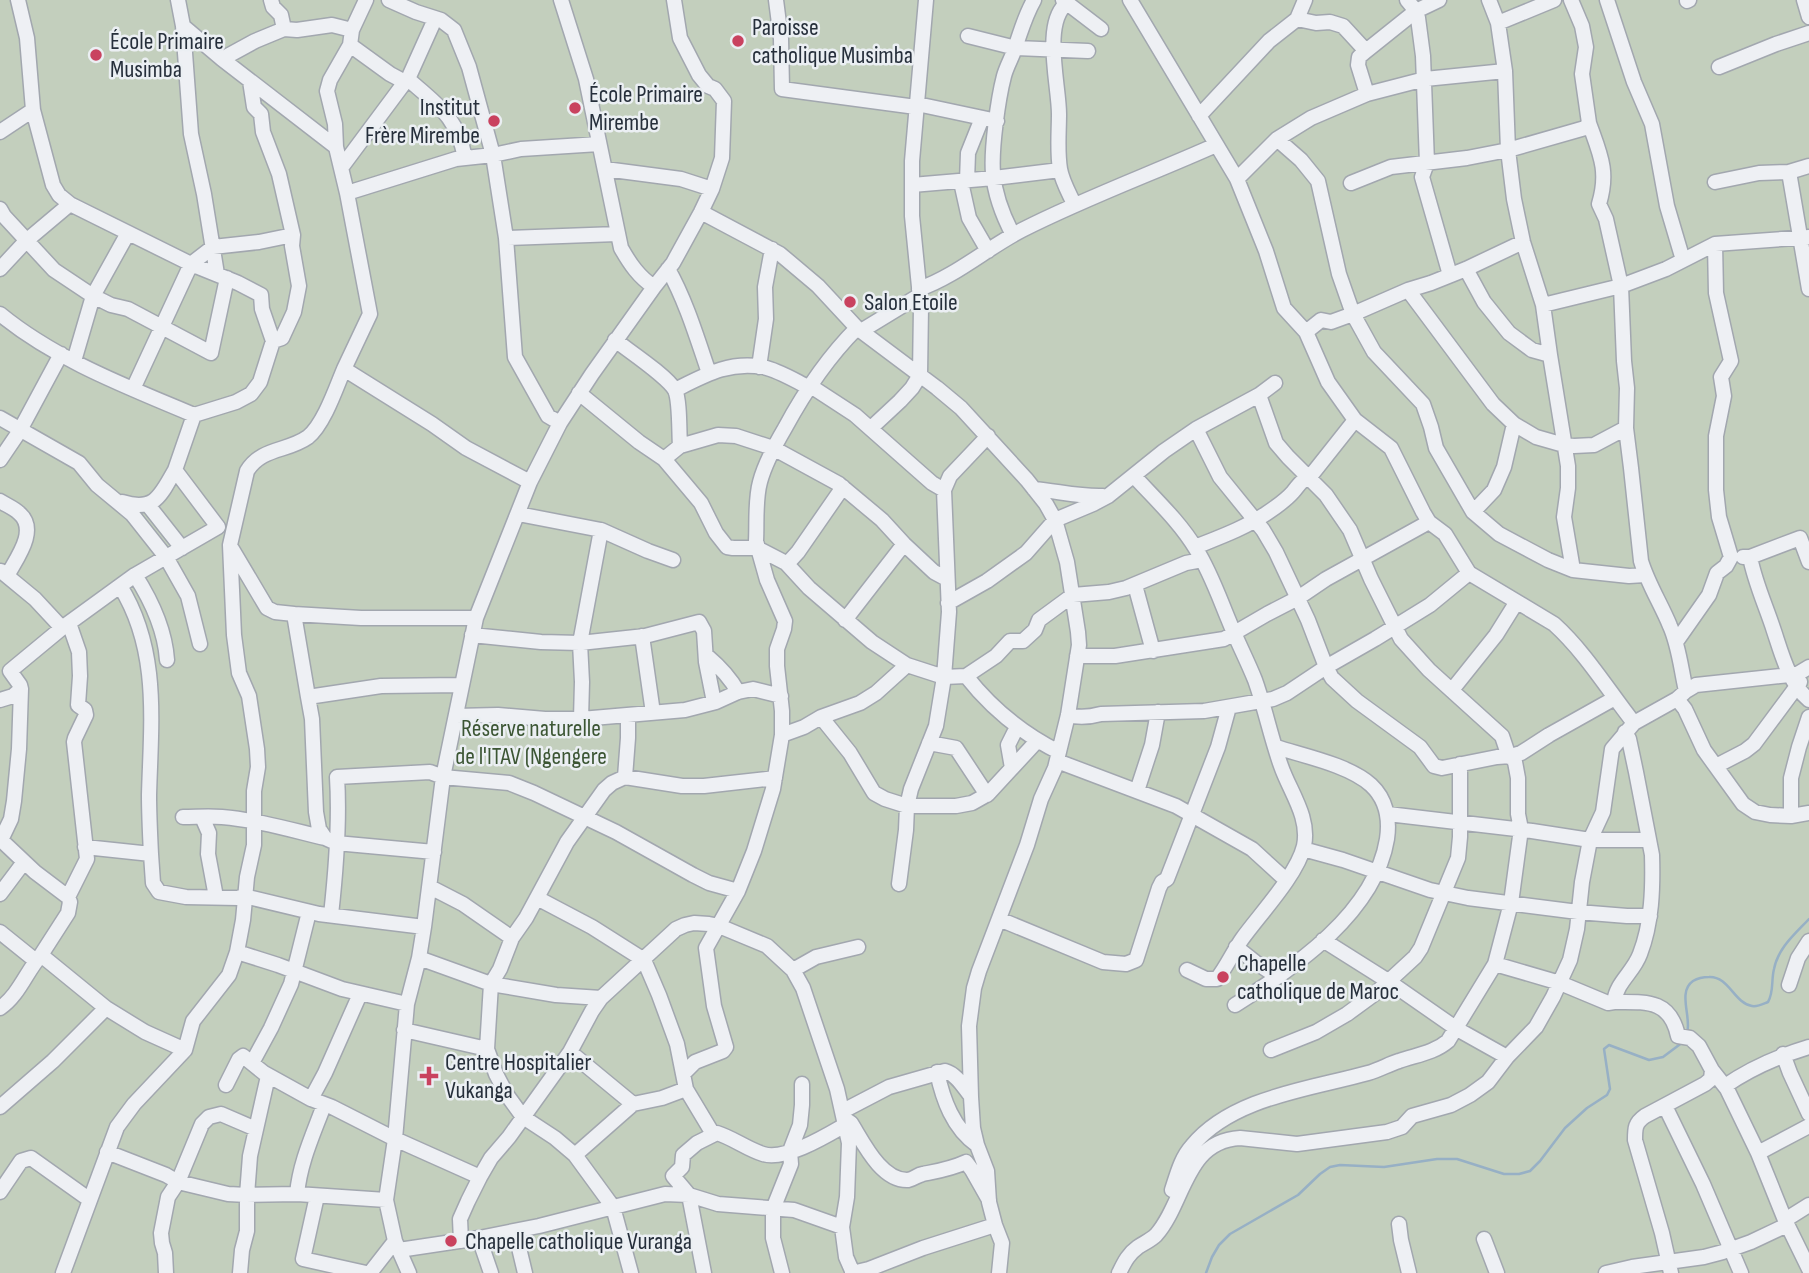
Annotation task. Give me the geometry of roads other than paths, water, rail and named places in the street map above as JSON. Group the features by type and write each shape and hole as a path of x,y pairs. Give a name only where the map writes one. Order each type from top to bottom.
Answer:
{"street":[{"path":"0,314 20,331 74,361 194,415 236,402 251,394 260,382 273,341 262,309 261,295 69,204 59,195 53,185 33,110 27,38 18,0"},
{"path":"0,209 54,270 93,296 111,305 128,309 211,353 222,276 191,134 183,26 178,0"},
{"path":"271,0 272,7 281,15 284,29"},
{"path":"63,1273 117,1127 134,1104 185,1049 193,1021 229,975 237,952 254,845 254,791 258,767 249,696 239,673 234,635 230,545 247,471 262,454 296,444 311,435 320,422 370,314 327,91 330,80 350,45 352,30 366,0"},
{"path":"389,0 441,20 454,30 468,66 492,155 506,238 515,357 548,416 560,423"},
{"path":"561,0 586,79 621,248 630,265 644,281 654,287"},
{"path":"409,1273 397,1245 386,1200 395,1139 407,1004 424,927 443,777 476,618 530,482 560,423 615,340 668,268 701,212 722,158 724,101 699,75 680,38 674,0"},
{"path":"777,0 782,89 917,105 989,119"},
{"path":"871,428 912,388 920,374 921,307 912,216 912,142 926,0"},
{"path":"988,251 969,218 964,181 968,153 989,119 1016,48 1024,18 1034,0"},
{"path":"1130,0 1237,180 1266,251 1284,308 1306,332 1328,382 1354,420 1391,448 1429,522 1445,534 1469,573 1542,616 1562,631 1615,698 1630,727 1629,739 1653,867 1650,916 1640,954 1619,986 1614,1002"},
{"path":"1199,116 1269,41 1297,19 1305,0"},
{"path":"1367,94 1358,65 1359,57 1412,5 1439,0"},
{"path":"1489,0 1498,23 1505,71 1508,150 1514,199 1523,242 1543,305 1568,466 1564,517 1573,570"},
{"path":"1498,23 1554,0"},
{"path":"1572,0 1582,26 1586,47 1582,74 1589,124 1603,162 1603,189 1599,204 1606,219 1621,286 1623,361 1627,388 1626,428 1641,561 1645,575 1671,626 1676,642 1681,695 1704,750 1743,804 1755,813 1791,816 1809,813"},
{"path":"1607,0 1634,82 1652,124 1667,206 1683,260"},
{"path":"1804,0 1809,17"},
{"path":"1074,204 1060,170 1059,111 1053,49 1060,8 1065,1 1101,29"},
{"path":"1412,5 1423,55 1425,79 1427,163 1422,177 1450,275"},
{"path":"341,168 406,81 435,19"},
{"path":"1297,19 1343,26 1366,51"},
{"path":"183,26 250,81 337,146"},
{"path":"222,59 284,29 332,26 352,30"},
{"path":"1719,67 1809,33"},
{"path":"968,36 1016,48 1088,51"},
{"path":"350,45 390,74 406,81 445,111 457,127 466,158"},
{"path":"1237,180 1277,139 1311,118 1367,94 1425,79 1505,71"},
{"path":"250,81 254,107 261,114 263,132 279,174 293,235 292,246 299,286 294,312 282,338 273,341"},
{"path":"0,132 33,110"},
{"path":"989,119 994,178 1002,211 1013,235"},
{"path":"1351,184 1391,167 1508,150 1576,131 1589,124"},
{"path":"1277,139 1301,160 1318,181 1339,274 1353,314 1374,352 1423,404 1436,448 1473,512 1499,534 1573,570 1629,576 1645,575"},
{"path":"347,193 466,158 521,149 599,144"},
{"path":"684,1073 695,1062 723,1051 726,1047 714,1006 706,947 745,876 767,814 782,736 777,649 785,621 767,580 756,541 759,485 773,448 809,386 838,347 859,329 1013,235 1074,204 1216,145"},
{"path":"1715,182 1759,173 1789,172 1809,166"},
{"path":"605,169 681,179 712,189"},
{"path":"912,185 1060,170"},
{"path":"1789,172 1805,238 1809,289"},
{"path":"0,269 26,241 69,204"},
{"path":"701,212 780,254 809,277 859,329 961,408 1034,489 1055,520 1067,562 1078,632 1068,715 1058,757 974,988 968,1040 973,1128 989,1178 989,1202"},
{"path":"74,361 93,296 128,233"},
{"path":"506,238 617,234"},
{"path":"133,389 191,264 214,247 293,235"},
{"path":"1543,305 1621,286 1666,269 1716,244 1805,238"},
{"path":"1306,332 1321,320 1331,322 1353,314 1466,269 1523,242"},
{"path":"1676,642 1709,595 1717,573 1726,566 1731,556 1719,517 1716,490 1716,436 1724,396 1721,377 1731,361 1716,293 1716,244"},
{"path":"759,367 766,319 765,287 772,249"},
{"path":"668,268 690,318 709,373"},
{"path":"1466,269 1484,302 1509,332 1532,350 1549,355"},
{"path":"1408,290 1493,404 1514,424 1536,437 1574,446 1594,445 1626,428"},
{"path":"615,340 675,390 680,446"},
{"path":"0,460 61,354"},
{"path":"675,390 724,367 765,367 809,386 855,415 932,483 944,490"},
{"path":"344,369 466,448 530,482"},
{"path":"948,603 987,581 1026,553 1055,520 1108,496 1196,429 1258,396 1275,383"},
{"path":"579,393 664,459 701,503 716,533 727,547 757,548 787,564 809,588 872,642 907,665 944,677 966,676 996,656 1010,641 1023,641 1035,630 1039,620 1073,595 1109,592 1135,585 1186,563 1234,531 1256,520 1282,502 1300,481 1309,478 1354,420"},
{"path":"1171,1208 1171,1191 1183,1158 1190,1147 1217,1122 1270,1099 1371,1072 1413,1055 1434,1051 1448,1041 1495,964 1511,904 1521,829 1515,762 1502,736 1414,656 1401,639 1350,530 1326,495 1276,443 1258,396"},
{"path":"115,500 133,505 148,505 158,498 175,470 194,415"},
{"path":"0,418 79,463 97,485 132,514 166,557 188,596 200,644"},
{"path":"1473,512 1494,490 1504,467 1514,424"},
{"path":"1196,429 1220,477 1256,520 1276,552 1332,678 1345,691 1420,747 1434,766 1442,768 1521,753 1615,698"},
{"path":"664,459 680,446 718,435 736,436 773,448 843,487 882,520 934,572 947,579"},
{"path":"899,884 907,806 936,726 944,677 948,603 944,490 950,476 988,436"},
{"path":"175,470 218,527 267,608 275,612 373,618 476,618"},
{"path":"1134,476 1172,517 1209,570 1262,701 1281,766 1303,817 1305,835 1303,849 1286,880 1217,979 1206,979 1186,970"},
{"path":"787,564 843,487"},
{"path":"1034,489 1108,496"},
{"path":"0,500 21,514 28,528 26,539 4,573 66,626 79,652 78,705 86,712 74,742 87,859 68,897"},
{"path":"148,505 182,548"},
{"path":"517,514 601,530 673,560"},
{"path":"1077,656 1115,656 1224,639 1429,522"},
{"path":"0,1008 16,993 68,913 70,902 68,897 1,840 14,801 21,689 5,666 66,626 135,575 218,527"},
{"path":"580,719 580,643 601,530"},
{"path":"1731,556 1750,557 1800,538 1809,562"},
{"path":"845,620 904,544"},
{"path":"1750,557 1759,592 1793,681 1809,700"},
{"path":"1068,715 1090,717 1101,714 1204,711 1262,701 1287,693 1443,596 1469,573"},
{"path":"135,575 158,621 167,660"},
{"path":"1135,585 1153,651"},
{"path":"120,586 133,609 145,640 151,685 151,854 153,883 159,892 186,897 244,896 309,912 424,927"},
{"path":"1452,690 1496,635 1516,603"},
{"path":"294,614 312,719 316,812 319,829 331,840"},
{"path":"472,635 580,643 642,636 699,622 704,631 714,702"},
{"path":"642,636 653,713"},
{"path":"706,655 732,680 738,692"},
{"path":"782,736 821,717 860,703 876,693 907,665"},
{"path":"1716,766 1754,744 1793,681 1799,673 1809,669"},
{"path":"966,676 1005,719 1058,757 1176,806 1252,849 1286,880"},
{"path":"1119,1273 1127,1257 1157,1234 1197,1160 1220,1143 1231,1138 1240,1138 1297,1144 1387,1132 1402,1127 1412,1116 1451,1105 1488,1082 1507,1057 1536,1027 1560,983 1573,949 1581,882 1590,840 1603,812 1612,749 1630,727 1696,685 1793,681"},
{"path":"308,697 382,686 461,685"},
{"path":"0,700 13,696 21,689"},
{"path":"456,716 580,719 685,710 753,689 781,696"},
{"path":"999,919 1103,962 1126,964 1136,960 1159,888 1167,879 1218,747 1229,707"},
{"path":"1137,791 1152,745 1158,712"},
{"path":"625,776 628,715"},
{"path":"821,717 850,753 874,793 907,806 956,806 972,803 986,795 1037,741"},
{"path":"1791,816 1791,778 1809,717"},
{"path":"1012,768 1008,745 1017,727"},
{"path":"929,743 956,747 986,795"},
{"path":"1235,1005 1278,977 1324,940 1366,893 1385,850 1388,814 1372,786 1348,770 1276,747"},
{"path":"1271,1050 1316,1032 1348,1014 1377,992 1415,957 1421,948 1458,858 1460,764"},
{"path":"331,915 336,873 331,840 338,821 337,777 430,772 443,777 509,783 616,832 701,879 738,891"},
{"path":"631,1273 613,1208 575,1155 523,1117 496,1074 488,1049 491,984 512,938 527,918 568,842 604,790 612,783 625,776 682,786 775,778"},
{"path":"1388,814 1521,829 1590,840 1649,839"},
{"path":"183,817 219,817 272,824 331,840 434,852"},
{"path":"202,817 209,833 208,854 216,897"},
{"path":"85,847 151,854"},
{"path":"1303,849 1430,890 1468,898 1578,912 1650,916"},
{"path":"0,894 24,862"},
{"path":"430,887 463,904 512,938"},
{"path":"537,898 592,927 644,960 677,1044 686,1088 713,1134"},
{"path":"252,1063 276,1017 295,971 309,912"},
{"path":"461,1241 460,1219 480,1177 491,1158 570,1052 601,998 676,929 700,922 719,926 767,946 793,970 803,988 837,1089 849,1143 847,1197 842,1227 846,1257 852,1273 869,1271 923,1248 995,1225"},
{"path":"0,932 106,1008 145,1032 185,1049"},
{"path":"1324,940 1457,1029 1507,1057"},
{"path":"1789,985 1798,958 1809,941"},
{"path":"793,970 816,957 858,947"},
{"path":"1237,947 1278,977"},
{"path":"237,952 342,989 407,1004"},
{"path":"419,958 491,984 556,995 601,998"},
{"path":"1495,964 1560,983 1608,1003 1648,1002 1665,1010 1671,1016 1678,1036 1699,1046 1712,1070 1725,1086 1809,1269"},
{"path":"297,1194 300,1171 325,1073 360,994"},
{"path":"0,1107 106,1008"},
{"path":"404,1030 488,1049"},
{"path":"1725,1086 1738,1076 1783,1055 1809,1047"},
{"path":"570,1052 633,1104"},
{"path":"1783,1055 1809,1114"},
{"path":"226,1085 243,1056 268,1076 317,1102 480,1177"},
{"path":"1670,1267 1634,1128 1637,1122 1705,1084 1711,1079 1712,1070"},
{"path":"704,1273 689,1195 673,1176 682,1167 683,1155 697,1143 717,1133 766,1155 778,1155 819,1140 844,1118 889,1087 937,1072 950,1072 971,1097"},
{"path":"937,1072 948,1109 969,1140 977,1145"},
{"path":"240,1273 247,1231 250,1156 268,1076"},
{"path":"782,1273 773,1238 773,1209 791,1164 790,1151 800,1125 802,1084"},
{"path":"575,1155 633,1104 662,1098 686,1088"},
{"path":"1665,1106 1741,1273"},
{"path":"166,1273 162,1224 168,1197 178,1182 202,1124 208,1117 221,1114 256,1129"},
{"path":"844,1118 852,1123 875,1161 896,1178 907,1180 966,1162 989,1202 1002,1243 999,1273"},
{"path":"1758,1153 1809,1126"},
{"path":"107,1152 178,1182 228,1194 297,1194 386,1200"},
{"path":"0,1192 20,1161 31,1158 90,1200"},
{"path":"317,1196 303,1259 368,1273 397,1245 479,1238 665,1194 689,1195 718,1204 794,1210 842,1227"},
{"path":"1606,1273 1670,1267 1731,1250 1786,1223 1809,1205"},
{"path":"1399,1224 1409,1273"},
{"path":"514,1231 525,1273"},
{"path":"479,1238 491,1273"},
{"path":"1484,1239 1497,1273"}],"waterway":[{"path":"1687,1033 1685,998 1688,986 1693,981 1703,977 1716,978 1746,1004 1756,1006 1768,1002 1779,954 1809,919"},
{"path":"1206,1273 1219,1245 1230,1234 1298,1195 1330,1167 1384,1167 1437,1159 1457,1159 1504,1174 1530,1171 1565,1128 1587,1108 1607,1095 1610,1089 1604,1049 1609,1045 1649,1060 1663,1057 1683,1042"}],"place":[{"name":"Paroisse catholique Musimba","path":"738,41"},
{"name":"École Primaire Musimba","path":"96,55"},
{"name":"École Primaire Mirembe","path":"575,108"},
{"name":"Institut Frère Mirembe","path":"494,121"},
{"name":"Salon Etoile","path":"850,302"},
{"name":"Chapelle catholique de Maroc","path":"1223,977"},
{"name":"Centre Hospitalier Vukanga","path":"429,1076"},
{"name":"Chapelle catholique Vuranga","path":"451,1241"}],"park label":[{"name":"Réserve naturelle de l'ITAV (Ngengere","path":"531,742"}]}
